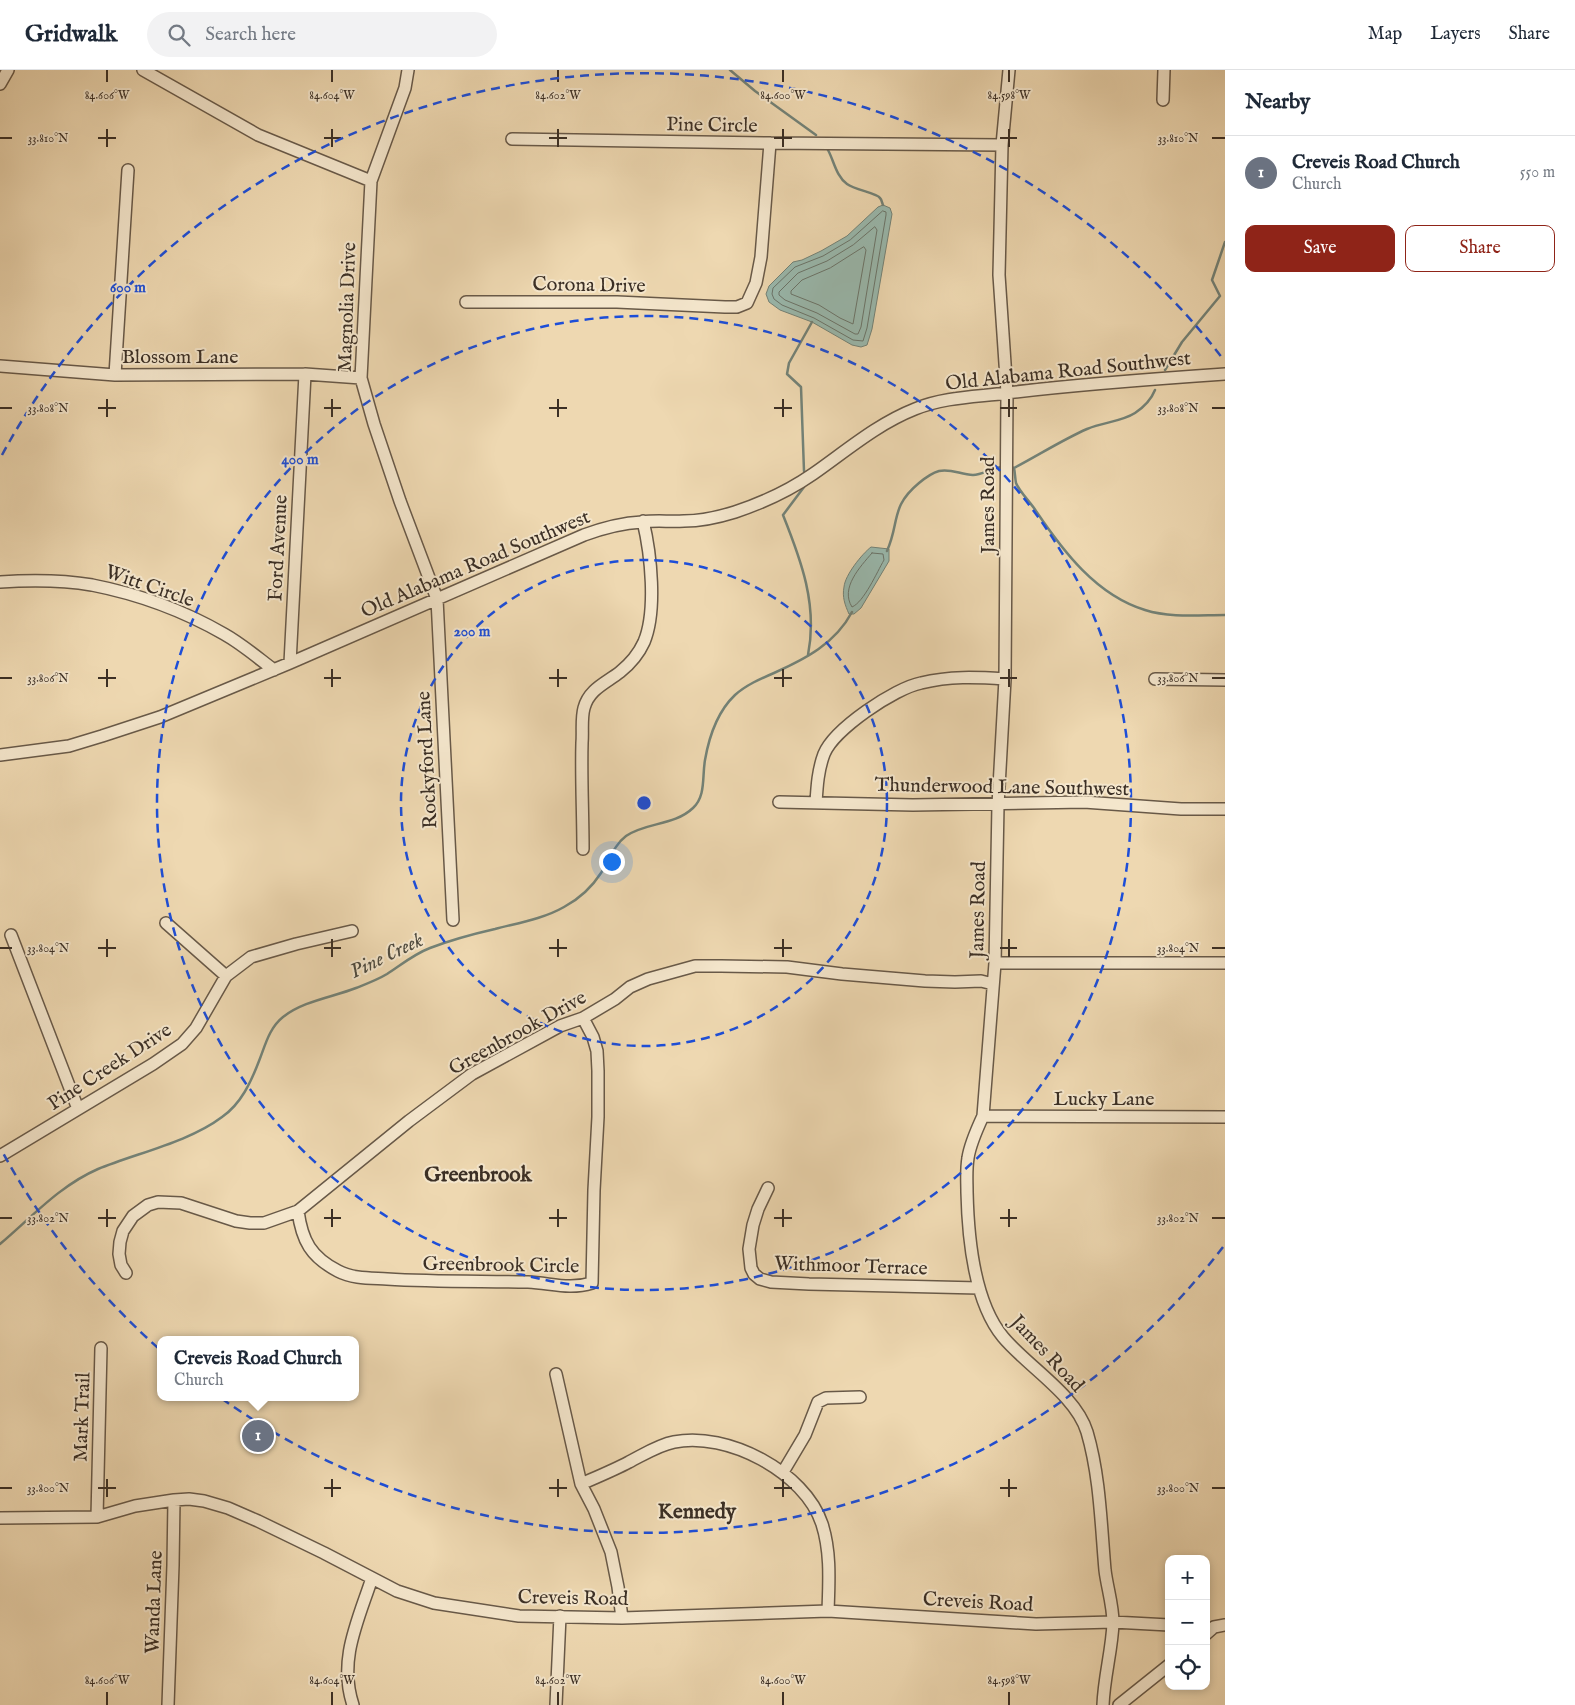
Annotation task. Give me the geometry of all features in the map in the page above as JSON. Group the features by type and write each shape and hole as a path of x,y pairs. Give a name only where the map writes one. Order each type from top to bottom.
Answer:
{"street":[{"path":"0,84 8,70"},
{"path":"143,70 258,135 371,181"},
{"name":"Magnolia Drive","path":"408,70 405,88 371,181 361,378 374,424 406,518 437,599"},
{"name":"James Road","path":"1009,70 1002,145 999,275 1007,393 1005,680 998,805 995,963 983,1116 968,1158 967,1222 979,1288 988,1312 1002,1336 1064,1396 1082,1419 1087,1432 1096,1479 1106,1580 1113,1622 1104,1683 1103,1705"},
{"path":"1163,100 1164,70"},
{"name":"Pine Circle","path":"512,138 1002,145"},
{"name":"Corona Drive","path":"466,302 626,303 737,307 747,303 753,294 759,269 770,143"},
{"path":"115,375 128,170"},
{"name":"Blossom Lane","path":"0,366 115,375 305,374 361,378"},
{"name":"Ford Avenue","path":"290,663 305,374"},
{"name":"Old Alabama Road Southwest","path":"0,754 69,746 160,717 604,528 643,521 710,519 735,512 766,500 811,475 883,426 914,409 945,400 1007,393 1143,379 1225,374"},
{"path":"583,849 582,751 584,708 596,688 620,672 634,657 643,643 648,628 651,582 643,521"},
{"name":"Witt Circle","path":"0,582 62,582 91,585 127,594 177,611 226,635 274,670"},
{"name":"Rockyford Lane","path":"437,599 453,920"},
{"path":"816,803 818,775 824,753 845,729 860,716 893,694 920,683 961,676 1005,680"},
{"path":"1155,680 1225,680"},
{"name":"Thunderwood Lane Southwest","path":"780,802 998,805 1084,802 1181,809 1225,809"},
{"path":"166,923 226,976"},
{"name":"Pine Creek Drive","path":"0,1156 153,1064 182,1044 196,1028 226,976 251,957 352,931"},
{"path":"11,935 78,1109"},
{"path":"995,963 1225,963"},
{"name":"Greenbrook Drive","path":"126,1274 121,1265 119,1254 123,1232 133,1216 148,1205 158,1202 181,1203 236,1221 250,1223 264,1223 298,1211 409,1121 472,1074 560,1026 583,1018 615,999 630,987 670,972 695,966 787,967 842,974 945,982 981,981 993,984"},
{"name":"Greenbrook Circle","path":"298,1211 301,1231 311,1251 336,1270 357,1277 409,1281 531,1282 577,1287 592,1283 598,1071 597,1051 593,1037 583,1018"},
{"name":"Lucky Lane","path":"983,1116 1225,1117"},
{"name":"Withmoor Terrace","path":"768,1188 753,1225 750,1250 751,1268 760,1279 770,1282 809,1284 979,1288"},
{"name":"Mark Trail","path":"97,1517 101,1348"},
{"path":"556,1374 581,1484 594,1509 611,1552 622,1618"},
{"path":"783,1472 805,1435 818,1402 826,1398 860,1397"},
{"path":"581,1484 672,1442 693,1439 721,1443 753,1455 783,1472 802,1489 822,1524 829,1568 828,1611"},
{"name":"Creveis Road","path":"0,1518 97,1517 135,1506 174,1500 204,1501 228,1508 324,1552 397,1591 434,1603 519,1616 622,1618 828,1611 1036,1624 1113,1622 1165,1625"},
{"name":"Wanda Lane","path":"168,1705 174,1500"},
{"path":"354,1705 347,1680 348,1653 372,1578"},
{"path":"556,1705 560,1616"},
{"path":"1119,1705 1165,1668"}],"water":[{"path":"883,205 890,208 892,214 872,329 867,345 861,347 852,345 812,322 780,310 769,302 766,294 769,286 793,262 821,251 847,236 878,207"},
{"path":"871,547 889,549 889,561 861,608 854,614 849,614 843,591 845,582 854,565"}],"waterway":[{"path":"730,70 755,91 816,135"},
{"path":"828,150 843,181 878,196 883,205"},
{"path":"1165,370 1182,342 1220,296 1212,280 1225,242"},
{"path":"804,471 801,387 787,374 789,363 812,322"},
{"path":"1011,467 1014,468 1087,429 1130,416 1144,406 1155,390"},
{"path":"887,551 900,507 910,492 924,479 943,470 973,475 1003,467"},
{"path":"1014,468 1016,483 1022,493 1069,556 1096,583 1111,594 1127,603 1155,613 1185,616 1225,615"},
{"path":"804,487 783,515 806,583 811,618 808,655"},
{"name":"Pine Creek","path":"0,1244 58,1193 84,1176 113,1163 179,1140 209,1126 229,1112 249,1085 274,1026 291,1012 309,1003 375,980 424,950 462,937 539,918 575,900 594,883 615,848 626,836 642,828 677,818 685,814 697,803 702,792 705,760 712,734 723,709 735,695 753,682 797,662 828,642 852,612"}],"place":[{"name":"Creveis Road Church","path":"258,1436"}],"district":[{"name":"Greenbrook","path":"478,1174"},
{"name":"Kennedy","path":"697,1511"}]}
